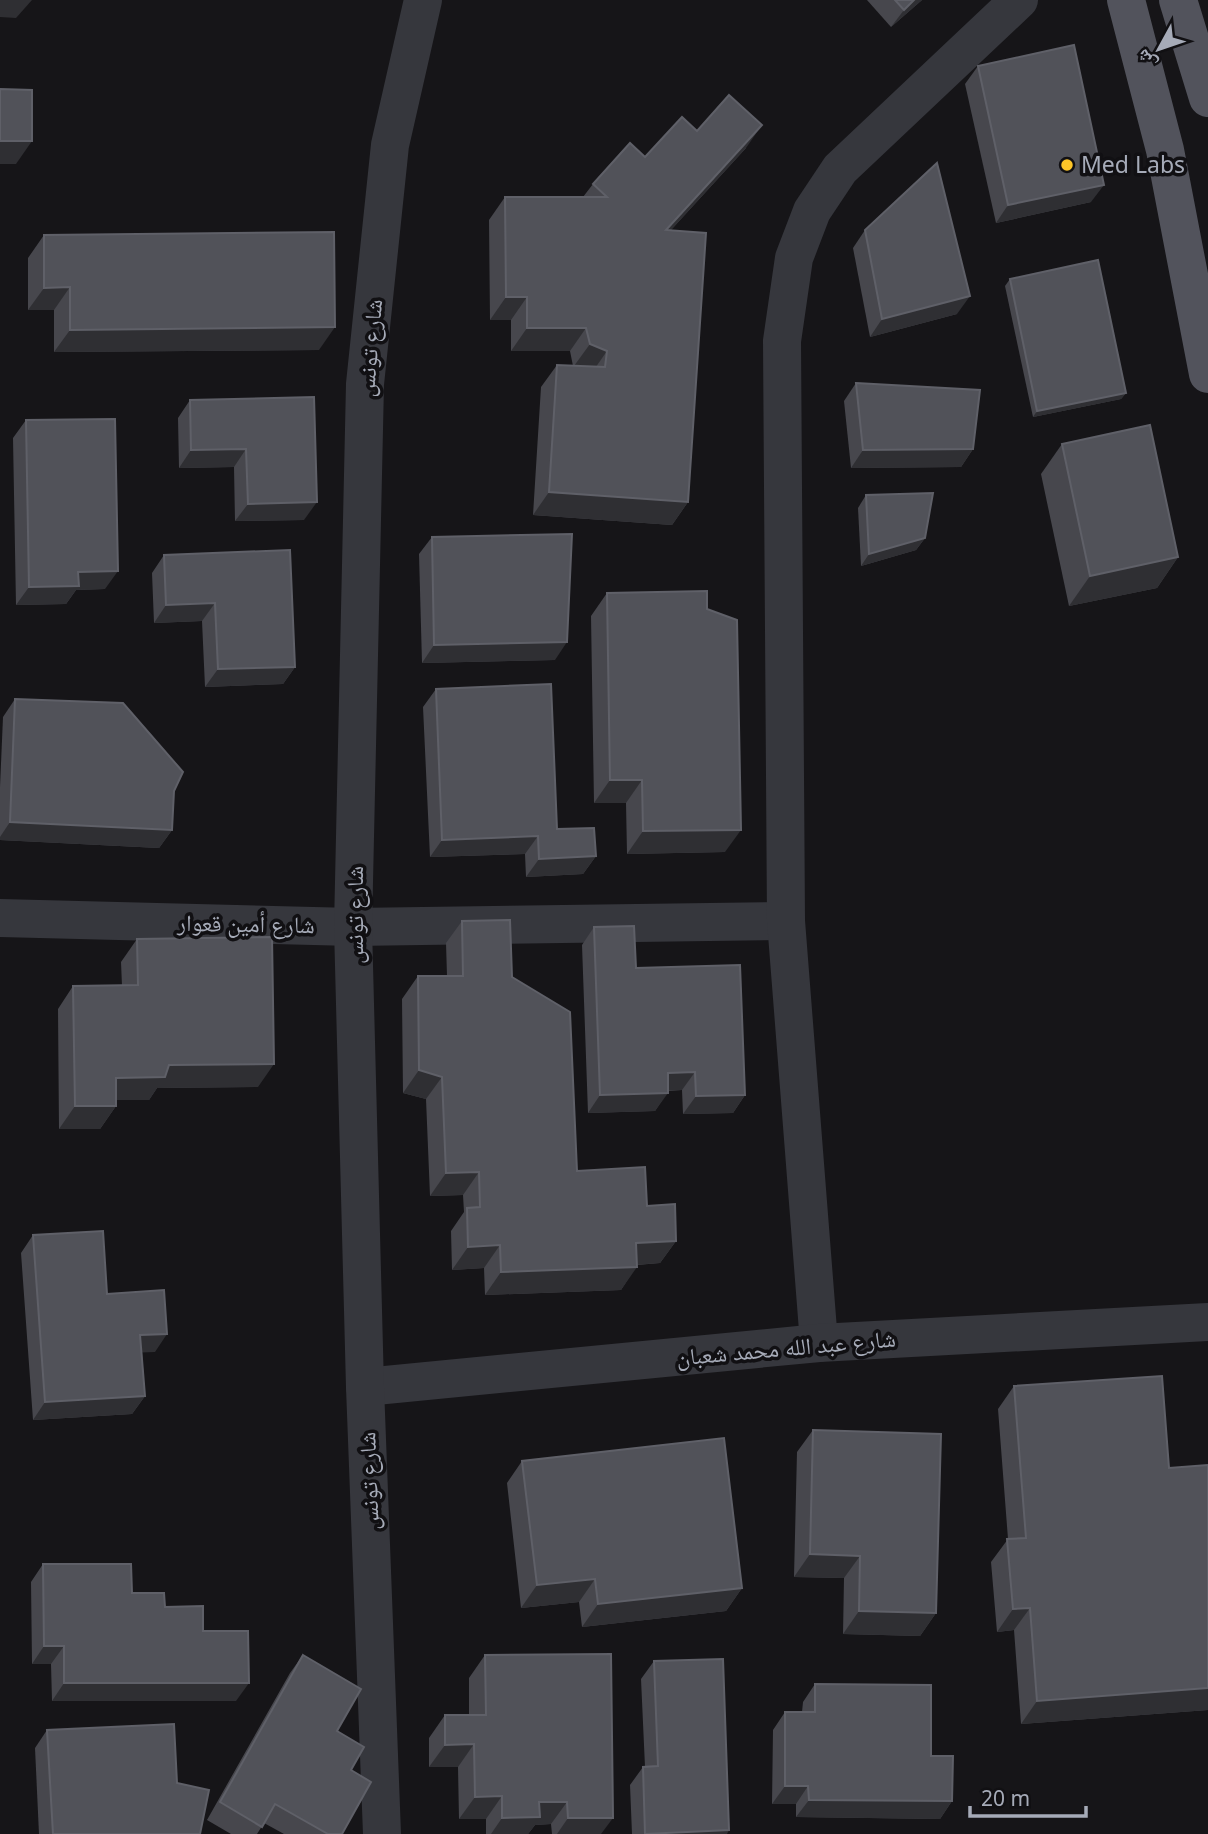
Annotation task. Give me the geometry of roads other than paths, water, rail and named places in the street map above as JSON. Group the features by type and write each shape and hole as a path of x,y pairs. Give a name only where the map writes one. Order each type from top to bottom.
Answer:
{"main road":[{"path":"1126,0 1166,150 1208,374"},
{"path":"1178,0 1208,98"}],"street":[{"name":"شارع تونس","path":"382,1834 365,1387 353,926 365,384 390,145 423,0"},
{"path":"819,1343 786,921 782,341 794,258 812,211 841,169 1019,0"},
{"name":"شارع أمين قعوار","path":"0,918 353,926 786,921"},
{"name":"شارع عبد الله محمد شعبان","path":"365,1387 819,1343 1208,1322"}],"place":[{"name":"Med Labs","path":"1067,165"}]}
